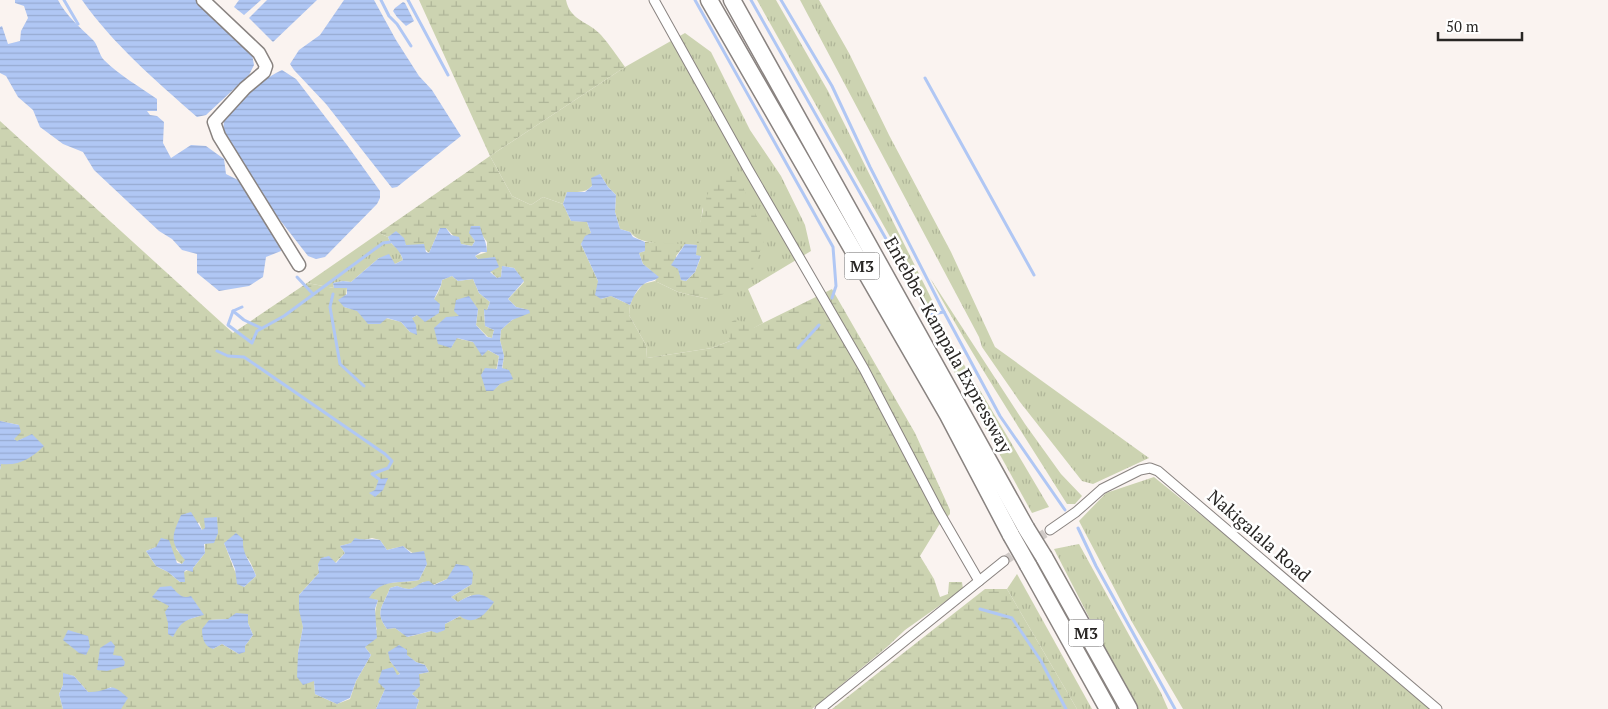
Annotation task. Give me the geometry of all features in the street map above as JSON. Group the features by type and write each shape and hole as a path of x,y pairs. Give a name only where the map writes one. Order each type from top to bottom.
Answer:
{"highway":[{"name":"M3","path":"709,0 948,415 1011,535 1108,709"},
{"name":"Entebbe–Kampala Expressway","path":"732,0 1128,709"}],"street":[{"path":"203,0 259,53 266,66 264,72 214,122 219,136 299,265"},
{"path":"654,0 748,169 864,368 939,512 979,581"},
{"name":"Nakigalala Road","path":"1050,530 1076,512 1102,489 1140,470 1150,468 1158,472 1436,709"},
{"path":"820,709 1004,561"}],"green space":[{"path":"419,0 566,0 568,7 576,17 601,35 625,67 490,156"},
{"path":"757,0 776,0 828,91 937,310 933,311 930,308"},
{"path":"800,0 819,0 849,53 889,135 951,252 995,347 1149,458 1093,484 1082,481 1020,402 982,347 979,337"},
{"path":"685,33 711,52 750,130 781,176 805,225 811,251 748,289 763,323 730,341 712,348 647,358 646,345 629,315 633,297 643,284 655,281 678,292 708,299 703,207 697,245 642,240 630,232 620,229 615,212 616,195 608,187 600,174 587,190 567,192 563,204 543,197 531,205 512,196 490,156 625,67"},
{"path":"0,121 233,333 307,283 334,288 347,288 344,307 401,322 410,332 412,318 432,302 441,286 442,280 452,276 458,281 473,279 479,293 490,302 487,310 484,310 485,326 494,330 492,338 488,337 476,325 478,309 459,316 451,348 456,338 473,342 499,356 492,391 500,384 504,356 500,340 501,330 512,320 529,310 516,307 508,299 524,282 514,268 502,266 501,277 497,278 475,256 487,252 487,242 482,235 470,233 475,241 472,246 461,244 446,228 440,228 429,253 426,250 406,245 396,232 388,237 379,233 490,156 512,196 531,205 543,197 563,204 571,221 587,222 591,233 581,244 598,281 601,299 611,296 630,305 629,315 646,345 647,358 712,348 730,341 725,326 736,319 753,328 832,289 915,433 950,510 950,514 939,525 920,556 934,579 940,597 948,594 949,582 962,582 963,589 905,630 812,709 416,709 419,700 412,694 419,674 429,672 425,665 416,662 406,655 390,661 400,673 385,689 376,709 121,709 111,687 99,693 88,692 74,676 63,674 63,685 59,694 63,709 0,709 0,470 1,464 23,438 17,442 14,439 19,425 0,421","holes":["199,522 202,530 205,529 205,553 193,568 184,572 180,582 168,572 156,566 146,551 156,547 182,564 186,560 176,549","372,538 380,540 387,550 403,546 427,564 419,580 385,584 372,592 368,599 378,600 375,615 377,629 365,647 371,655 356,681 350,699 337,704 315,694 314,681 298,653 303,627 299,595 319,573 318,564 335,563 345,553 340,546","224,543 245,555 251,563 256,576 244,587","447,579 472,584 451,597 458,602 471,595 460,616 445,624 445,630 431,631 408,637 395,628 387,629 380,613 390,588 397,586 410,589 423,582 433,585","181,597 186,598 203,615 186,620 168,634 169,606","228,619 248,623 253,635 239,654 222,644 213,649 209,620"]},
{"path":"737,175 766,236 746,287 708,299 678,292 655,281 658,277 643,264 639,253 645,251 645,242 685,244 676,256 681,280 686,281 695,272 701,257 696,255 699,225 714,177"},
{"path":"379,233 388,237 390,242 399,250 403,260 395,264 379,258 351,282 333,283 334,288 307,283"},
{"path":"930,278 1025,424 1061,474 1082,496 1075,504 1067,504 979,364"},
{"path":"924,317 945,334 1049,507 1032,513"},
{"path":"1154,477 1279,578 1370,659 1430,709 1183,709 1132,622 1079,521 1106,493"},
{"path":"1079,544 1168,709 1136,709 1054,549"},
{"path":"1017,574 1092,709 1077,709 1007,589"},
{"path":"985,589 1007,589 1077,709 832,709"}],"water":[{"path":"15,0 58,0 69,17 95,42 104,60 123,76 157,99 157,111 147,111 150,115 157,116 164,122 163,143 171,158 191,145 206,146 224,159 226,174 238,180 280,245 281,251 266,257 263,277 249,286 219,291 197,273 197,254 182,250 172,239 159,231 94,170 83,152 63,144 40,127 33,110 18,97 6,76 0,73 0,27 2,26 8,44 20,41 21,31 28,18 24,6 15,3"},
{"path":"82,0 199,0 252,54 254,65 249,75 206,115 197,117 121,47"},
{"path":"239,0 261,0 244,15 234,7"},
{"path":"267,0 317,0 273,42 249,18"},
{"path":"344,0 374,0 419,76 432,90 461,136 397,187 392,188 326,104 290,64 299,50 320,35"},
{"path":"403,2 414,21 406,26 393,11"},
{"path":"282,70 296,79 380,191 380,198 377,204 325,257 316,259 308,256 262,197 223,130 225,118 235,104 258,84"},
{"path":"600,174 608,187 616,195 615,212 620,229 630,232 633,237 645,242 645,251 639,253 643,264 659,277 642,286 630,305 611,296 601,299 595,295 598,281 581,244 585,236 591,233 587,222 571,221 563,204 567,192 585,192 592,186 591,178"},
{"path":"471,226 480,226 487,248 487,252 481,252 475,256 478,259 495,257 499,267 490,272 497,278 501,277 502,266 514,268 524,281 508,299 516,307 529,310 530,313 512,320 501,330 500,340 504,356 502,368 509,370 513,379 500,384 493,391 486,391 481,375 485,368 497,369 499,356 488,350 482,356 473,342 457,338 451,348 438,344 434,328 446,317 459,316 454,311 456,300 469,296 478,309 476,325 487,337 492,338 494,330 485,326 484,309 487,310 490,302 479,293 473,279 458,281 452,276 442,280 434,299 440,304 439,313 425,322 417,315 412,318 416,325 417,335 410,332 401,322 387,318 380,324 368,324 357,311 344,307 338,300 347,294 347,288 334,288 333,283 351,282 379,258 389,254 395,264 403,260 400,252 388,237 396,231 404,238 406,245 424,244 426,252 429,253 440,228 446,228 451,235 459,237 461,244 472,246 475,241 469,233"},
{"path":"685,244 697,245 696,255 701,256 695,272 686,281 681,280 678,269 671,265"},
{"path":"0,421 19,425 21,432 14,439 17,441 32,434 44,446 25,460 14,464 1,464 0,470"},
{"path":"388,478 383,490 375,497 369,493 375,490 379,479"},
{"path":"191,512 202,530 205,528 204,518 217,517 218,533 214,543 204,544 205,553 193,568 193,572 186,570 184,572 185,582 180,582 168,572 156,566 146,551 156,547 161,538 169,540 177,563 182,564 185,560 176,548 174,533 181,515"},
{"path":"236,533 243,539 245,554 256,576 244,587 237,584 235,569 224,543"},
{"path":"355,538 380,540 387,550 403,546 411,553 424,551 427,564 419,580 391,583 379,587 369,598 378,600 375,609 377,638 365,647 371,655 356,681 350,698 337,704 315,694 314,681 303,685 297,677 298,653 303,627 299,610 299,595 319,573 318,564 321,558 329,556 336,563 345,553 340,546 351,543"},
{"path":"456,564 468,566 473,573 472,584 451,597 458,602 477,594 485,596 494,602 483,615 475,620 465,619 460,616 445,624 445,630 437,633 431,631 407,637 395,628 387,629 380,613 390,588 397,586 409,589 429,581 434,585 447,579"},
{"path":"171,586 182,596 191,596 204,615 185,622 179,627 173,637 168,634 165,612 169,606 152,597 160,587"},
{"path":"236,613 248,614 248,623 253,635 245,646 245,652 239,654 222,644 213,649 207,646 203,638 202,629 209,620 228,619"},
{"path":"68,630 88,636 90,647 86,655 79,653 63,640"},
{"path":"111,641 115,646 113,655 121,656 125,662 124,666 107,671 97,670 100,648"},
{"path":"399,645 407,650 407,655 416,662 425,665 429,672 419,674 420,686 412,694 419,700 416,709 376,709 385,689 378,682 382,670 393,667 397,675 400,674 390,661 388,652"},
{"path":"63,673 74,676 88,692 112,688 128,698 121,709 63,709 59,694 63,685"}],"waterway":[{"path":"64,0 78,24"},
{"path":"381,0 389,16 397,24 411,46"},
{"path":"408,0 448,75"},
{"path":"695,0 833,247 836,286 832,298"},
{"path":"751,0 920,299 932,314 944,312"},
{"path":"781,0 832,86 870,167 1000,416 1065,510"},
{"path":"925,78 1034,275"},
{"path":"233,311 228,325 252,343 257,331 284,316 383,243 390,242"},
{"path":"297,277 313,294"},
{"path":"333,294 330,307 340,364 364,386"},
{"path":"242,307 233,311 244,320 261,328"},
{"path":"798,348 819,325"},
{"path":"217,351 228,356 244,357 385,454 392,461 388,468 372,474 379,479"},
{"path":"1078,528 1096,566 1175,709"},
{"path":"980,609 1012,618 1041,661 1066,709"}],"tunnel":[{"path":"1004,561 1050,530"}]}
